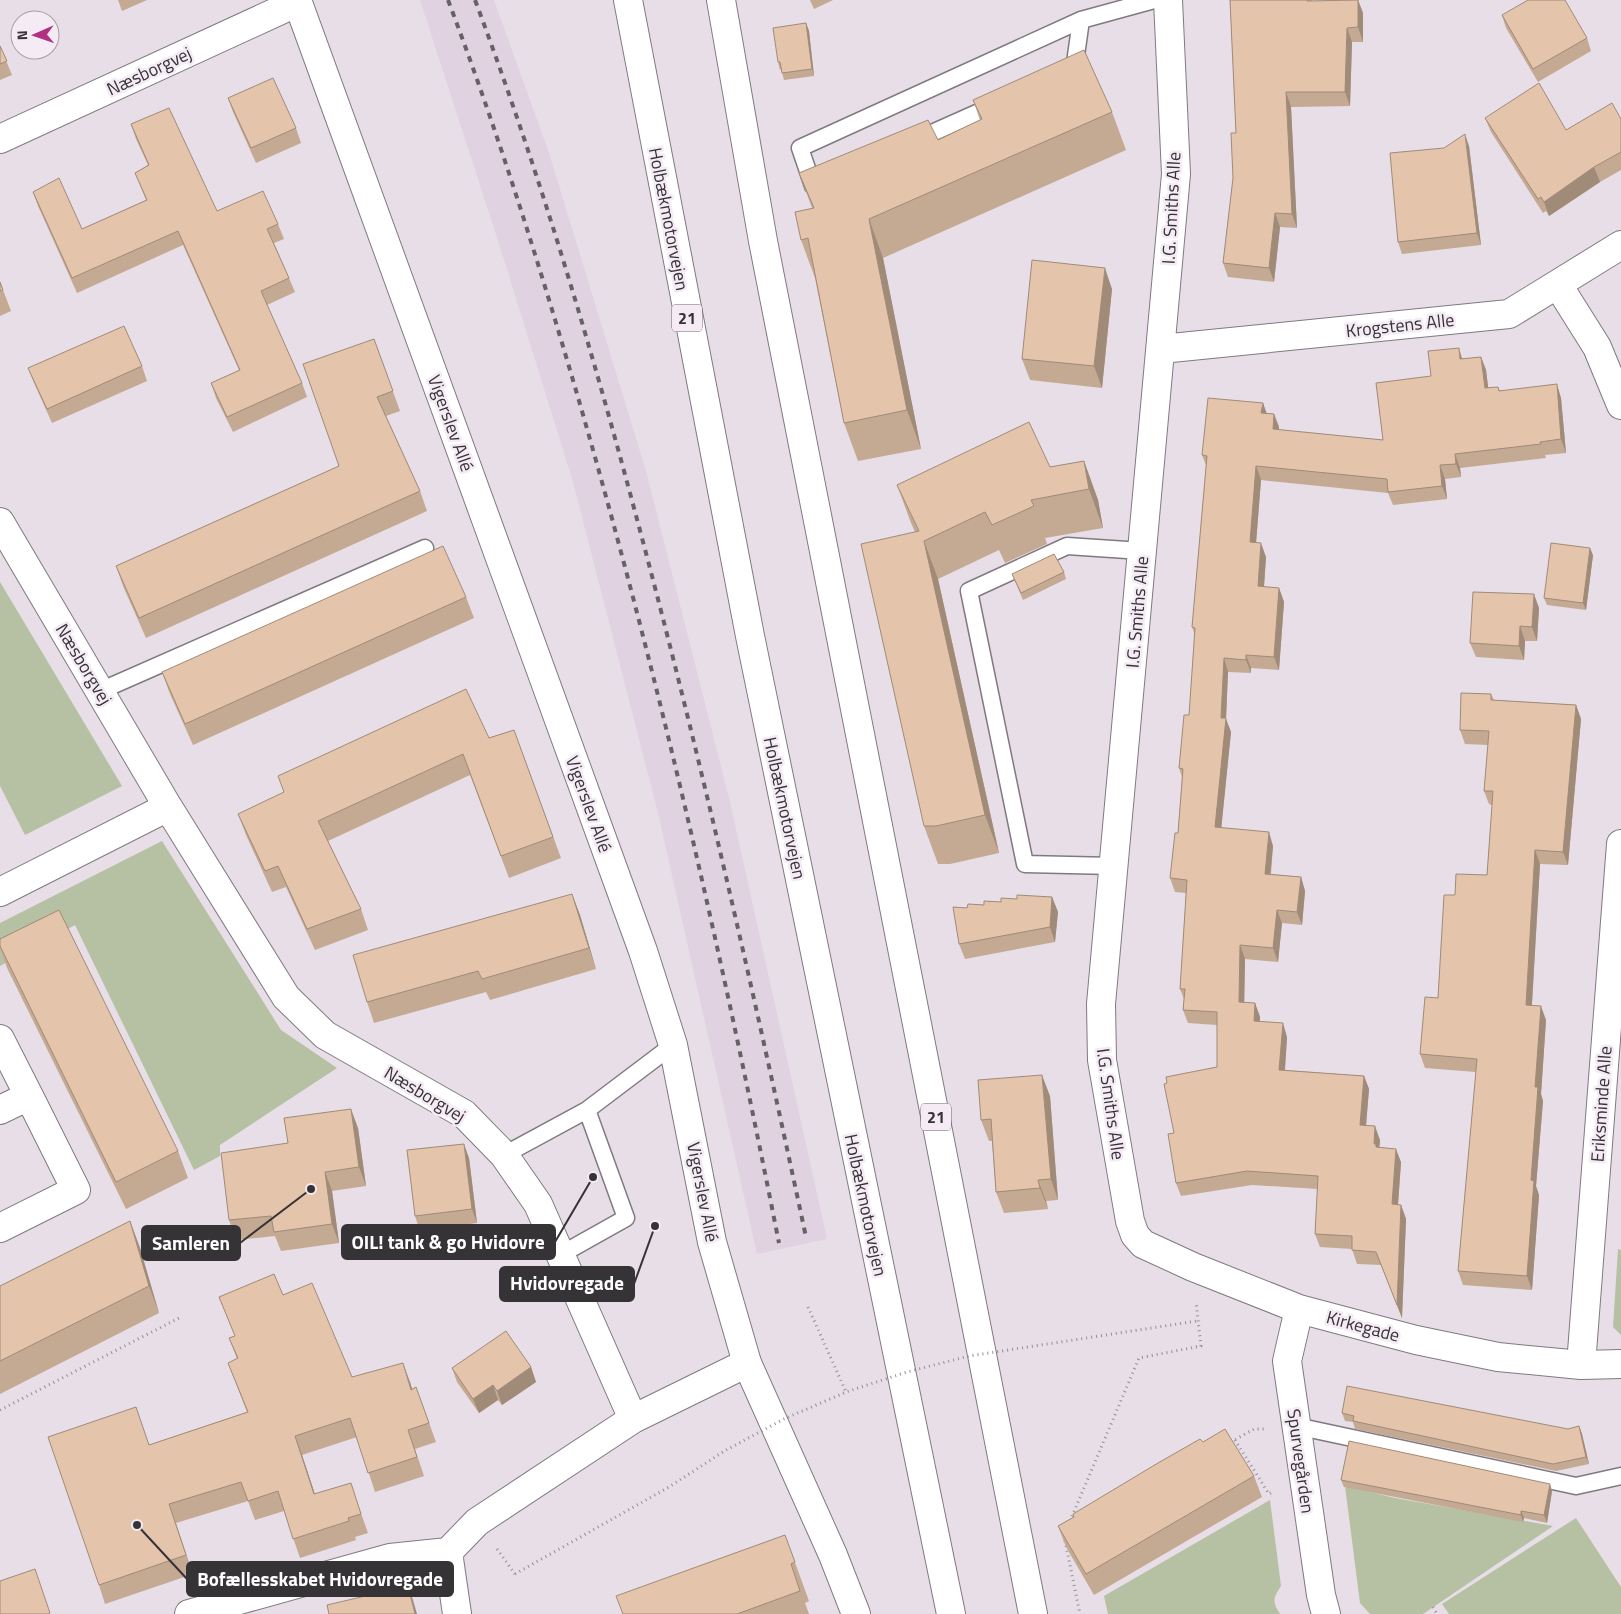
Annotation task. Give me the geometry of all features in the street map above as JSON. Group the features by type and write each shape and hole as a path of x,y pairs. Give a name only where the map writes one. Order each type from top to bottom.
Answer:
{"main road":[{"name":"Holbækmotorvejen","path":"628,0 752,646 951,1614"},
{"name":"21","path":"721,0 767,261 1033,1614"},
{"name":"I.G. Smiths Alle","path":"1130,1221 1102,1060 1101,1004 1176,174 1168,0"},
{"name":"Næsborgvej","path":"0,139 297,1"},
{"name":"Vigerslev Allé","path":"297,1 639,942 673,1044 712,1242 747,1363 833,1555 856,1614"},
{"name":"Krogstens Alle","path":"1161,349 1509,314 1621,245"},
{"path":"1558,285 1597,346 1621,405"},
{"name":"Næsborgvej","path":"0,522 168,806 286,997 325,1035 464,1114 504,1155 538,1204 633,1419"},
{"path":"0,892 168,806"},
{"name":"Eriksminde Alle","path":"1581,1365 1621,844"},
{"path":"0,1039 76,1190 0,1228"},
{"path":"0,1110 29,1096"},
{"name":"Kirkegade","path":"1130,1221 1135,1234 1143,1244 1193,1267 1299,1309 1416,1340 1498,1357 1581,1365 1621,1364"},
{"name":"Spurvegården","path":"1299,1309 1287,1361 1321,1595 1326,1614"},
{"path":"189,1614 390,1558 448,1552 478,1522 633,1419 747,1363"},
{"path":"448,1552 457,1614"}],"lane":[{"path":"831,178 813,186 800,148 1081,20 1154,0"},
{"path":"1056,78 1074,70 1081,20"},
{"path":"903,146 1011,98"},
{"path":"1114,866 1025,864 970,591 1067,546 1142,551"},
{"path":"100,691 425,548"},
{"path":"504,1155 587,1110 673,1044"},
{"path":"560,1255 626,1218 587,1110"},
{"path":"1296,1426 1576,1486 1621,1476"}],"path":[{"path":"1070,1523 1139,1358 1201,1346 1193,1267"},
{"path":"808,1307 846,1392"},
{"path":"0,1410 179,1318"},
{"path":"515,1574 669,1487 726,1450 784,1419 846,1392 907,1372 969,1356 1197,1321"},
{"path":"1227,1444 1254,1429 1296,1426"},
{"path":"1235,1440 1269,1494 1303,1477"},
{"path":"1066,1532 1063,1537 1080,1614"},
{"path":"1433,1607 1437,1614"}],"shaded area":[{"path":"420,0 494,0 549,153 646,471 730,802 827,1239 757,1254 658,813 573,482 500,247"}],"green space":[{"path":"0,582 122,786 25,835 0,786"},
{"path":"162,841 281,1030 337,1068 220,1145 220,1156 194,1170 75,925 0,966 0,923"},
{"path":"1618,1249 1621,1250 1621,1335 1613,1327"},
{"path":"1345,1486 1395,1498 1553,1526 1423,1614 1370,1614 1360,1603"},
{"path":"1270,1500 1281,1586 1276,1594 1275,1603 1280,1614 1108,1614 1104,1596"},
{"path":"1576,1518 1621,1587 1621,1614 1449,1614 1442,1604"}],"building":[{"path":"1230,0 1358,0 1358,27 1347,28 1345,92 1286,92 1292,214 1275,213 1269,268 1223,263 1233,178 1231,133 1236,133"},
{"path":"1528,0 1565,0 1587,38 1533,69 1502,15"},
{"path":"806,23 812,69 782,73 780,62 778,62 773,28"},
{"path":"0,46 7,61 0,64"},
{"path":"1084,50 1112,112 869,219 907,410 844,423 808,238 801,240 795,212 814,208 799,173 928,120 938,140 982,119 973,100"},
{"path":"273,78 296,128 251,148 228,98"},
{"path":"1539,83 1566,130 1612,103 1621,119 1621,152 1594,167 1544,202 1541,197 1538,199 1485,118"},
{"path":"169,108 217,211 263,191 278,224 267,229 289,278 261,291 302,383 227,417 211,383 240,370 178,231 72,278 33,192 59,178 82,229 147,200 135,173 149,165 131,124"},
{"path":"1465,134 1477,233 1398,242 1390,153 1444,148"},
{"path":"1032,260 1105,268 1094,366 1022,359"},
{"path":"124,326 142,366 47,409 28,368"},
{"path":"374,339 393,391 377,397 420,491 139,618 116,566 339,466 303,364"},
{"path":"1459,348 1460,359 1481,357 1485,388 1498,387 1499,391 1557,384 1561,439 1540,442 1541,444 1455,454 1456,464 1440,465 1442,486 1388,492 1387,479 1256,466 1250,542 1261,543 1258,586 1279,588 1274,657 1246,655 1246,660 1224,658 1221,718 1226,718 1215,827 1269,832 1265,874 1301,877 1297,912 1277,910 1273,948 1240,945 1239,1002 1255,1003 1254,1021 1283,1023 1279,1070 1364,1076 1360,1125 1375,1126 1374,1144 1376,1144 1376,1147 1396,1149 1392,1204 1401,1205 1397,1305 1376,1252 1352,1250 1352,1236 1315,1234 1318,1176 1247,1171 1176,1183 1168,1134 1174,1133 1164,1084 1167,1083 1166,1077 1217,1067 1217,1012 1183,1010 1185,989 1180,989 1187,880 1170,878 1175,833 1178,833 1183,769 1179,768 1184,715 1189,715 1195,628 1192,627 1207,456 1202,455 1208,398 1263,403 1261,413 1274,414 1273,429 1383,440 1376,383 1431,376 1428,351"},
{"path":"1029,422 1050,467 1084,461 1089,489 1031,500 1034,506 992,525 985,512 924,541 985,815 936,826 924,826 861,544 919,531 897,485"},
{"path":"1551,543 1590,548 1583,603 1544,598"},
{"path":"443,546 466,597 185,724 162,672"},
{"path":"1054,554 1064,572 1021,593 1012,574"},
{"path":"1473,592 1534,594 1532,627 1520,626 1519,646 1470,643"},
{"path":"466,689 489,738 514,730 553,837 501,856 463,754 318,821 361,909 307,929 278,866 265,871 238,814 284,792 278,776"},
{"path":"1461,693 1491,694 1491,700 1576,705 1563,852 1535,850 1526,1005 1541,1006 1535,1087 1538,1087 1531,1180 1534,1181 1527,1276 1458,1271 1477,1059 1420,1054 1425,997 1438,998 1444,895 1455,895 1456,874 1487,875 1493,791 1484,791 1489,731 1460,730"},
{"path":"572,894 589,948 482,979 478,971 367,1002 353,955"},
{"path":"1017,895 1052,897 1050,927 959,944 953,907 967,908 968,904 984,905 984,901 1001,902 1001,898 1017,899"},
{"path":"59,910 178,1151 116,1182 0,946 0,939"},
{"path":"1042,1075 1051,1179 1038,1180 1040,1188 996,1192 991,1119 981,1120 978,1080"},
{"path":"351,1109 359,1167 325,1172 332,1224 274,1232 271,1216 229,1220 221,1153 288,1143 284,1118"},
{"path":"464,1144 472,1209 415,1216 407,1150"},
{"path":"130,1221 149,1286 0,1361 0,1286"},
{"path":"274,1274 283,1295 312,1283 352,1377 403,1363 411,1390 416,1387 429,1423 408,1430 417,1457 368,1473 350,1418 295,1436 314,1494 351,1483 361,1514 348,1518 349,1521 293,1539 278,1491 248,1501 241,1482 169,1504 186,1555 99,1585 48,1437 136,1407 149,1445 248,1412 228,1363 238,1358 229,1338 235,1336 219,1297"},
{"path":"506,1331 531,1367 497,1391 493,1385 473,1399 452,1368"},
{"path":"1347,1386 1568,1429 1579,1426 1586,1457 1553,1464 1353,1421 1354,1416 1342,1413"},
{"path":"1225,1429 1254,1476 1086,1574 1058,1526 1074,1517 1073,1514 1158,1463 1200,1439 1203,1442"},
{"path":"1349,1441 1550,1484 1544,1515 1521,1511 1521,1515 1341,1480"},
{"path":"785,1535 795,1562 791,1564 800,1591 737,1614 623,1614 616,1596"},
{"path":"35,1569 50,1613 0,1614 0,1581"},
{"path":"408,1586 415,1614 329,1614 327,1605"}],"railway":[{"path":"448,0 515,192 546,290 605,493 661,706 711,920 779,1243"},
{"path":"475,0 521,129 563,259 638,523 684,701 726,879 806,1237"}],"place":[{"name":"OIL! tank & go Hvidovre","path":"593,1177"},
{"name":"Samleren","path":"311,1189"},
{"name":"Hvidovregade","path":"655,1226"},
{"name":"Bofællesskabet Hvidovregade","path":"137,1525"}]}
